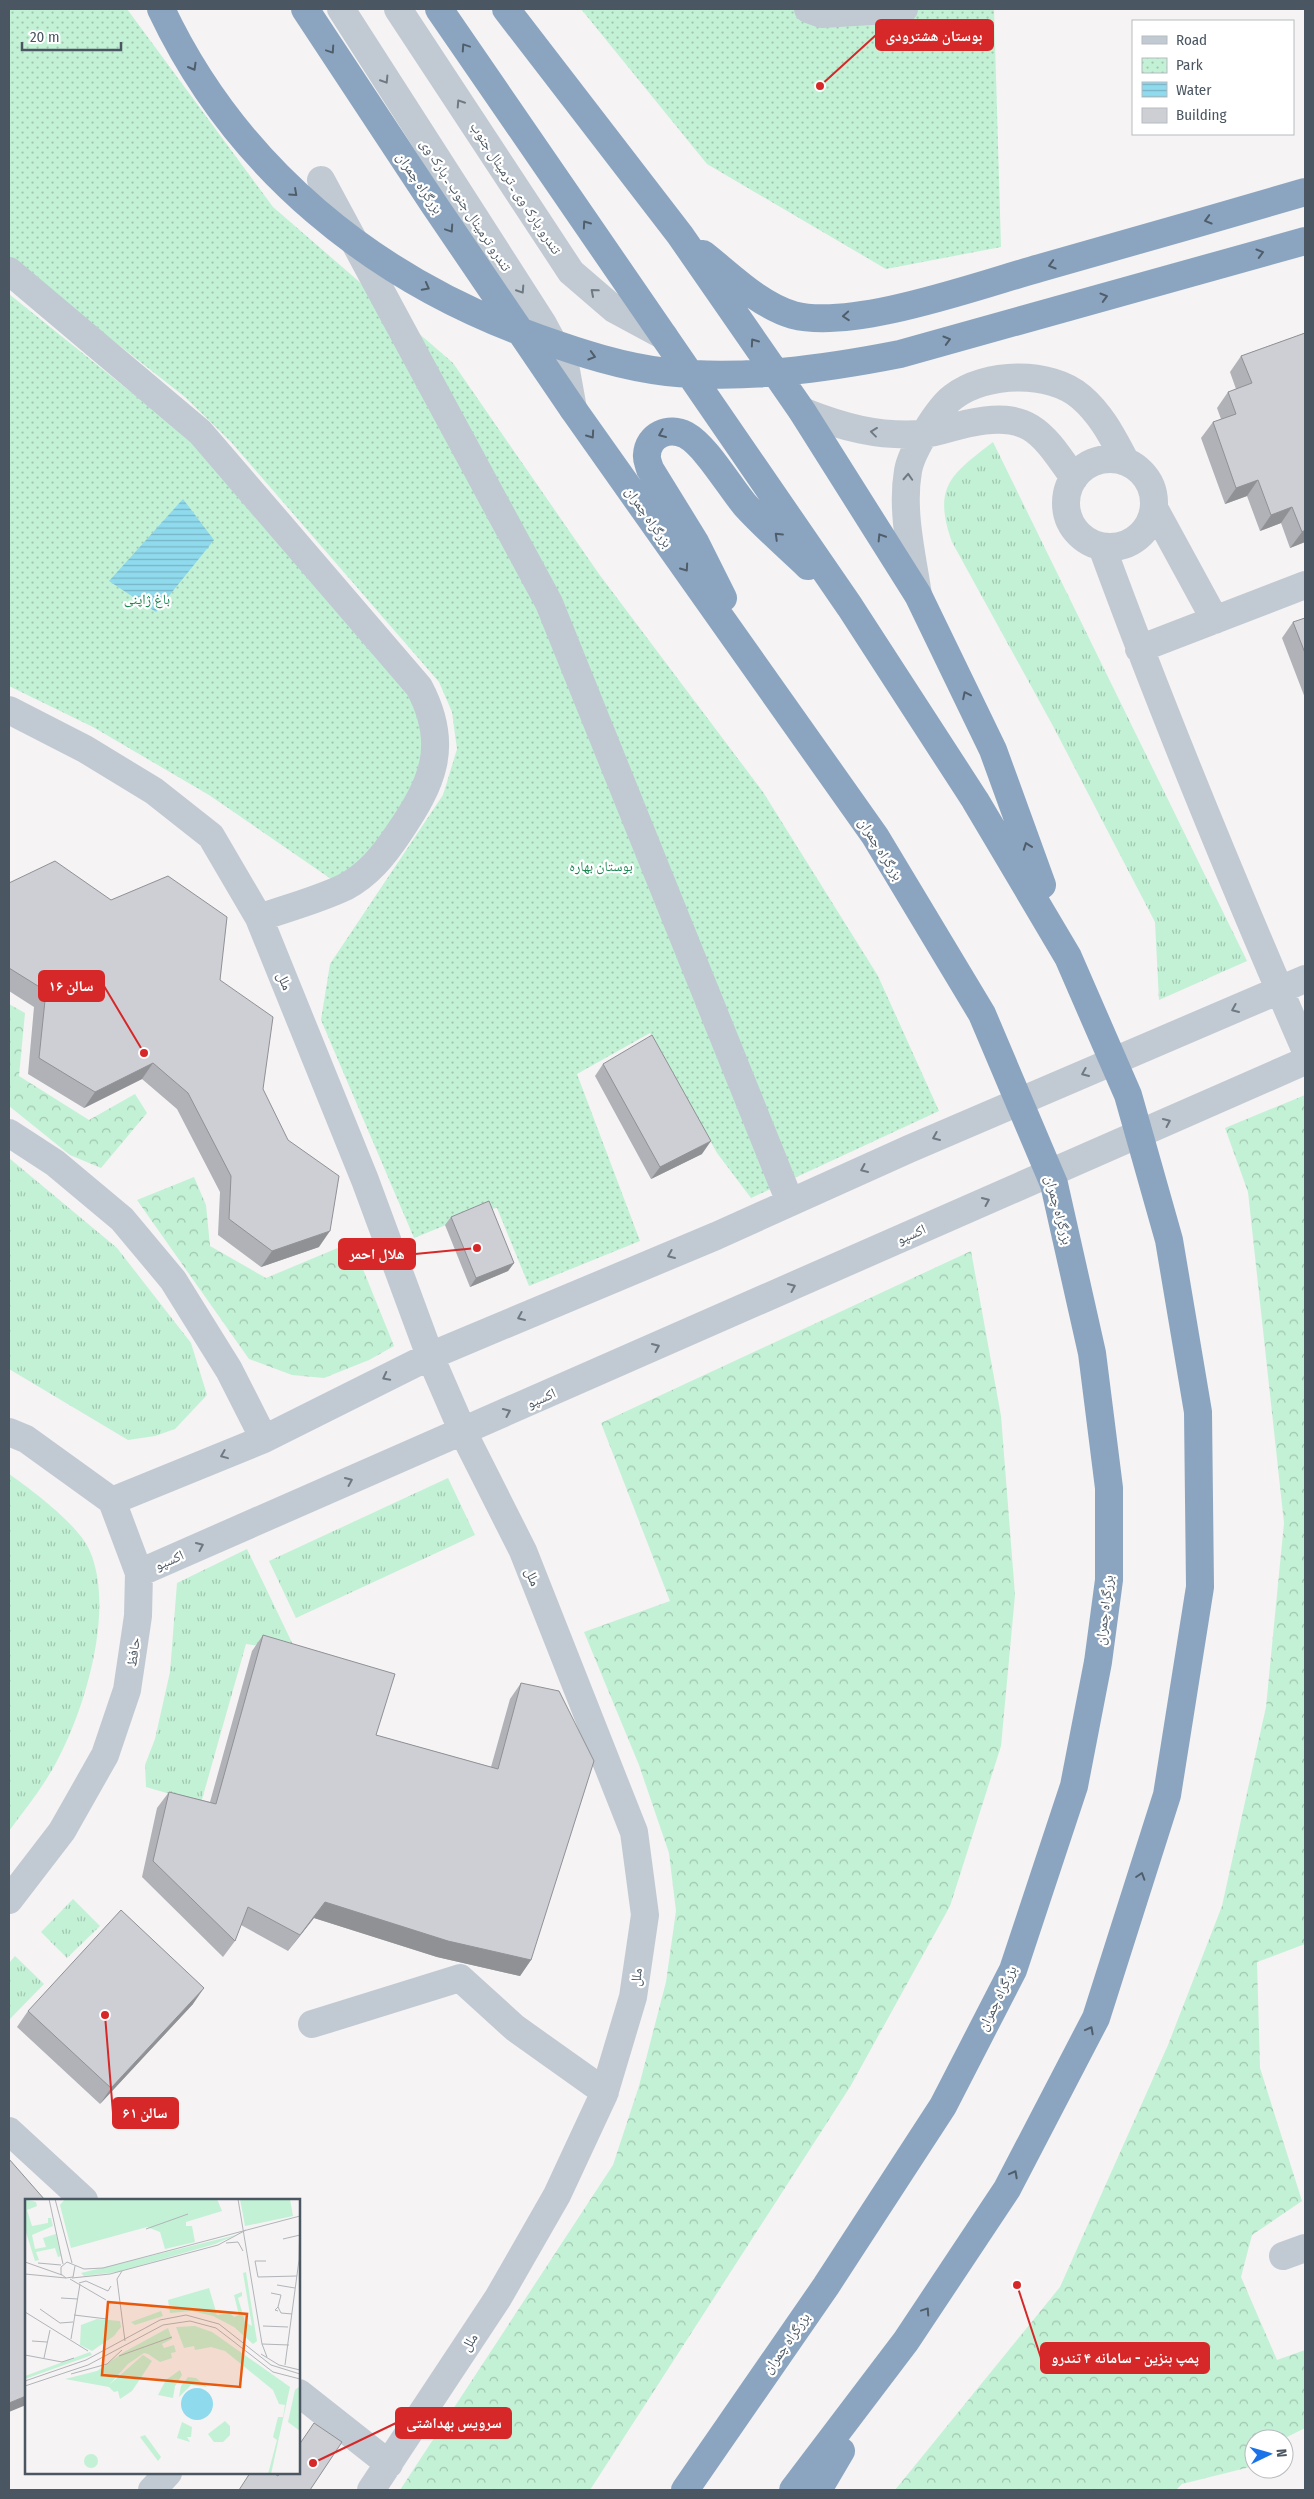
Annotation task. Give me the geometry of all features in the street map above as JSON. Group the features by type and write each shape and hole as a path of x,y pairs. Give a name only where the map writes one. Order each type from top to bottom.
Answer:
{"highway":[{"path":"160,9 198,75 234,128 277,177 318,214 358,245 389,267 466,309 507,327 571,350 637,367 668,372 758,373 817,368 900,354 1305,241"},
{"name":"بزرگراه چمران","path":"305,9 423,188 573,409 875,836 982,1014 1054,1184 1092,1353 1109,1488 1109,1580 1098,1662 1074,1786 1013,1970 943,2106 826,2286 684,2490"},
{"path":"439,9 850,607 975,800 1068,957"},
{"path":"506,9 680,235 802,411 918,595 993,750 1068,957 1128,1095 1169,1240 1198,1412 1200,1588 1167,1795 1096,2018 1007,2188 906,2341 818,2490"},
{"path":"680,235 769,306 794,315 821,318 852,316 921,302 1305,192"},
{"path":"766,683 695,542 650,469 646,456 650,441 662,432 673,430 686,435 696,443 745,505 850,607"},
{"path":"793,2490 906,2341"}],"street":[{"name":"تندرو ترمینال جنوب ـ پارک وی","path":"341,9 543,324 565,365 573,409"},
{"name":"تندرو پارک وی ـ ترمینال جنوب","path":"398,9 571,272 614,309 664,336"},
{"path":"808,9 822,14 904,9"},
{"path":"321,180 550,603 790,1202"},
{"path":"9,271 200,432 420,687 430,708 434,725 433,765 417,808 386,853 366,873 345,887 259,918"},
{"path":"918,595 907,518 908,469 923,434 952,397 977,385 1021,377 1047,380 1062,385 1081,396 1106,423 1126,462"},
{"path":"802,411 843,427 878,433 923,434 972,422 995,419 1013,420 1036,429 1074,478"},
{"path":"1111,459 1126,462 1138,469 1148,480 1153,494 1154,508 1150,522 1142,534 1130,543 1116,547 1102,547 1088,542 1077,533 1070,520 1066,506 1068,491 1074,478 1084,468 1097,461 1111,459"},
{"path":"1154,508 1214,620"},
{"path":"1102,547 1139,650 1305,1049"},
{"path":"1139,650 1305,585"},
{"name":"ملل","path":"9,710 84,748 154,791 211,836 259,918 366,1180 430,1356 462,1432 523,1551 634,1832 645,1916 633,1997 605,2092 558,2195 498,2298 371,2490"},
{"path":"9,1432 26,1439 112,1501 264,1439 430,1356 716,1236 909,1149 1305,979"},
{"name":"اکسپو","path":"139,1573 1305,1061"},
{"path":"9,1133 55,1163 129,1227 173,1280 229,1370 264,1439"},
{"name":"حافظ","path":"9,1900 62,1831 105,1755 127,1690 138,1616 139,1573 112,1501"},
{"path":"312,2024 460,1978 515,2028 605,2092"},
{"path":"9,2131 83,2199"},
{"path":"300,2394 388,2464"},
{"path":"152,2490 167,2474"}],"green space":[{"name":"بوستان بهاره","path":"9,9 127,9 273,207 453,363 599,574 763,792 878,976 939,1111 751,1198 717,1153 650,1033 577,1074 640,1241 529,1286 497,1208 483,1210 414,1238 321,1020 330,964 443,795 457,749 452,712 439,682 231,442 185,397 9,259"},
{"path":"581,9 994,9 1001,247 886,269 707,164"},
{"name":"باغ ژاپنی","path":"9,294 198,446 414,701 427,725 425,762 387,841 334,881 209,795 93,727 9,686"},
{"path":"993,442 1247,961 1159,1000 1155,922 1053,726 952,542 946,523 945,494 950,483 966,463"},
{"path":"9,1004 25,1013 19,1076 89,1120 135,1094 147,1113 101,1168 70,1155 9,1106"},
{"path":"1305,1095 1305,1944 1257,1962 1260,2068 1302,2201 1252,2235 1241,2277 1277,2360 1305,2350 1305,2428 1294,2434 1294,2429 1244,2429 1244,2468 1182,2484 1176,2490 895,2490 1060,2287 1168,2045 1222,1906 1266,1707 1284,1523 1248,1192 1225,1128"},
{"path":"9,1158 117,1248 191,1343 207,1395 175,1429 155,1436 128,1440 9,1369"},
{"path":"194,1177 206,1205 210,1246 266,1278 352,1242 394,1346 369,1360 324,1378 292,1375 249,1359 137,1200"},
{"path":"971,1251 1001,1416 1015,1595 1001,1746 950,1906 850,2087 590,2490 400,2490 613,2165 639,2086 666,1982 676,1911 669,1853 639,1765 584,1632 670,1601 601,1423"},
{"path":"9,1474 53,1508 83,1539 89,1549 96,1572 99,1598 94,1654 80,1708 60,1755 49,1775 9,1831"},
{"path":"448,1478 475,1535 296,1618 269,1561"},
{"path":"247,1549 296,1651 246,1644 201,1803 146,1787 145,1765 155,1739 170,1672 177,1583"},
{"path":"73,1899 100,1926 67,1958 41,1932"},
{"path":"15,1956 44,1984 9,2020 9,1963"}],"water":[{"path":"183,499 214,540 156,612 109,581"}],"building":[{"path":"1305,333 1305,530 1302,532 1292,507 1271,515 1258,480 1236,488 1213,422 1236,414 1228,392 1252,383 1241,356"},
{"path":"1305,618 1305,653 1293,622"},
{"path":"55,861 111,900 168,876 227,917 220,980 273,1017 263,1089 288,1140 339,1176 330,1231 272,1251 229,1219 231,1176 188,1093 153,1063 95,1092 39,1058 46,991 9,968 9,883"},
{"path":"652,1035 711,1141 660,1167 603,1064"},
{"path":"489,1201 514,1263 476,1278 451,1217"},
{"path":"263,1635 395,1674 376,1735 498,1769 521,1683 559,1691 594,1761 531,1960 448,1941 325,1902 300,1935 248,1907 235,1941 153,1861 169,1792 216,1804"},
{"path":"121,1910 204,1988 111,2088 28,2011"},
{"path":"9,2159 44,2199 25,2199 25,2396 9,2403"},
{"path":"314,2423 342,2442 310,2490 239,2490 249,2474 275,2474 278,2476 279,2474 300,2474 300,2444"}],"place":[{"name":"بوستان هشترودی","path":"820,86"},
{"name":"سالن ۱۶","path":"144,1053"},
{"name":"هلال احمر","path":"477,1248"},
{"name":"سالن ۶۱","path":"105,2015"},
{"name":"پمپ بنزین - سامانه ۴ تندرو","path":"1017,2285"},
{"name":"سرویس بهداشتی","path":"313,2463"}]}
